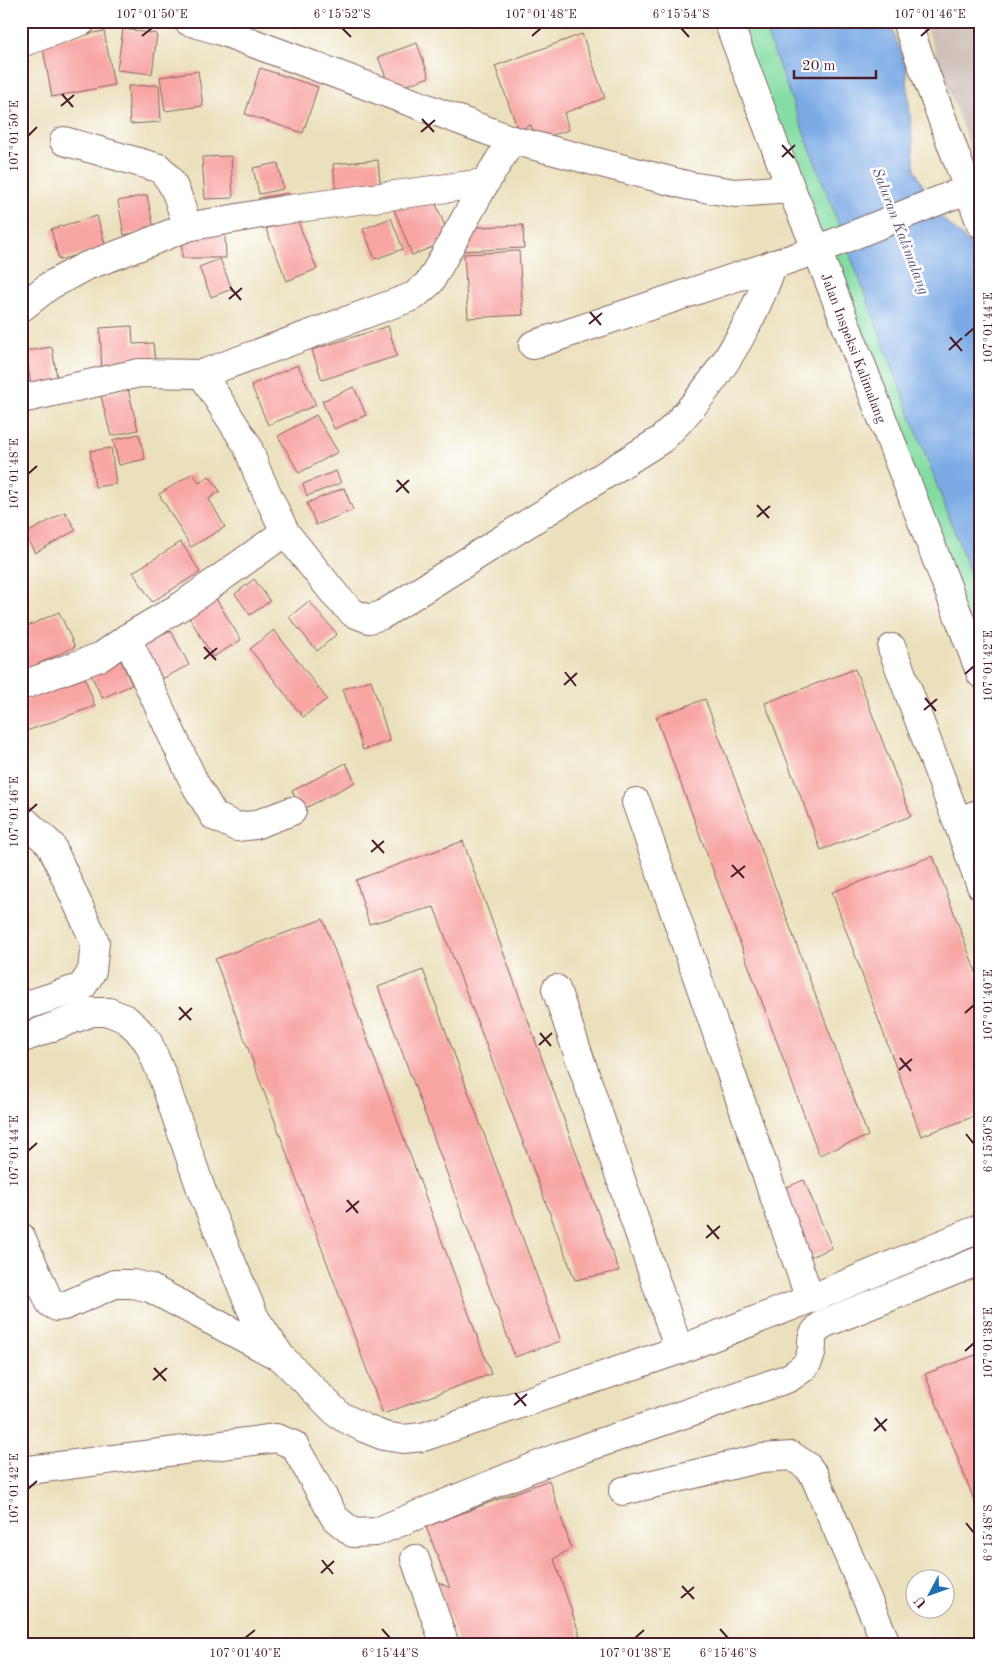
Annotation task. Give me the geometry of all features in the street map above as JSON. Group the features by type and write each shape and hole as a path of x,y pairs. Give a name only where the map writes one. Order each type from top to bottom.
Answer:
{"street":[{"path":"21,43 82,21"},
{"path":"188,21 221,26 512,140 690,186 735,193 791,189"},
{"name":"Jalan Inspeksi Kalimalang","path":"728,21 791,189 826,246 981,674"},
{"path":"906,21 957,194 981,224"},
{"path":"21,399 139,373 202,374 414,296 430,282 485,183 512,140"},
{"path":"64,141 159,168 168,176 175,187 187,227"},
{"path":"21,308 49,286 84,267 187,227 283,210 485,183"},
{"path":"533,345 826,246 957,194"},
{"path":"202,374 247,445 258,474 286,532 337,597 352,613 369,619 382,616 662,439 684,417 716,376 738,342 763,294 773,264"},
{"path":"21,686 102,656 127,638 183,605 286,532"},
{"path":"127,638 195,784 214,816 237,827 255,825 292,811"},
{"path":"892,648 969,817 981,886"},
{"path":"636,802 810,1299"},
{"path":"21,818 51,845 95,942 92,971 82,987 21,1007"},
{"path":"556,989 678,1350"},
{"path":"21,1039 92,1012 109,1012 126,1019 148,1042 162,1075 202,1192 255,1318 281,1357 339,1415 384,1436 404,1439 422,1437 678,1350 810,1299 981,1228"},
{"path":"21,1237 50,1303 57,1307 64,1306 114,1284 134,1284 150,1288 281,1357"},
{"path":"21,1471 276,1438 294,1445 336,1518 353,1533 376,1532 556,1458 789,1378 802,1369 809,1361 811,1340 815,1331 823,1324 981,1260"},
{"path":"623,1491 762,1458 792,1456 807,1466 814,1475 882,1643"},
{"path":"415,1559 445,1645"}],"shaded area":[{"path":"924,21 981,21 981,177"}],"green space":[{"path":"728,21 762,21 981,602 981,675"}],"water":[{"name":"Saluran Kalimalang","path":"762,21 889,21 906,66 915,170 935,211 973,247 981,272 981,602"}],"building":[{"path":"123,29 157,34 152,74 117,70"},
{"path":"104,31 114,85 52,97 42,43"},
{"path":"582,34 605,98 564,113 569,130 536,140 531,125 518,130 495,66"},
{"path":"417,43 429,77 391,91 378,57"},
{"path":"260,68 318,87 303,133 245,114"},
{"path":"198,71 203,106 165,111 160,77"},
{"path":"159,85 161,122 130,124 128,86"},
{"path":"231,156 233,198 205,199 202,157"},
{"path":"378,160 381,192 336,196 333,164"},
{"path":"278,163 283,189 259,194 253,168"},
{"path":"288,193 289,204 260,209 259,198"},
{"path":"432,193 450,240 412,255 393,207"},
{"path":"147,195 154,229 124,235 118,201"},
{"path":"97,216 106,247 59,260 51,229"},
{"path":"296,217 317,269 287,281 266,229"},
{"path":"391,218 403,249 375,259 363,229"},
{"path":"523,225 524,248 463,251 461,228"},
{"path":"182,234 225,234 226,258 182,258"},
{"path":"519,251 523,315 468,318 464,254"},
{"path":"220,259 232,289 211,297 199,267"},
{"path":"132,326 133,344 153,343 155,362 102,374 100,328"},
{"path":"388,326 397,356 322,380 312,350"},
{"path":"52,347 58,384 31,387 26,351"},
{"path":"21,356 28,390 21,391"},
{"path":"298,365 316,405 268,425 251,385"},
{"path":"354,387 366,415 334,429 322,401"},
{"path":"128,389 138,430 111,436 101,396"},
{"path":"316,415 338,452 299,473 278,436"},
{"path":"139,434 145,459 119,465 113,440"},
{"path":"111,448 116,484 95,487 90,451"},
{"path":"336,471 341,483 307,496 303,484"},
{"path":"193,473 199,483 209,476 220,491 209,499 225,527 191,547 159,494"},
{"path":"344,488 353,510 316,525 307,503"},
{"path":"65,512 76,530 35,553 25,534"},
{"path":"181,542 200,572 152,602 133,572"},
{"path":"254,579 270,601 250,615 235,594"},
{"path":"215,597 241,640 213,657 187,614"},
{"path":"309,601 337,634 317,651 289,617"},
{"path":"59,612 75,647 21,672 21,629"},
{"path":"274,630 327,699 303,717 250,649"},
{"path":"171,631 189,665 162,679 144,645 149,638"},
{"path":"117,652 132,685 102,698 87,666"},
{"path":"855,669 911,816 821,850 765,703"},
{"path":"85,678 95,706 21,733 21,701"},
{"path":"371,680 390,741 363,750 343,689"},
{"path":"705,699 868,1136 819,1155 656,717"},
{"path":"346,763 355,782 302,810 292,791"},
{"path":"463,841 619,1271 575,1280 434,907 369,924 356,880"},
{"path":"933,856 981,986 981,1114 921,1136 832,892"},
{"path":"323,919 491,1374 383,1414 215,959"},
{"path":"423,970 561,1341 515,1357 378,987"},
{"path":"804,1180 832,1248 805,1259 777,1191"},
{"path":"981,1353 981,1518 925,1374"},
{"path":"549,1480 571,1548 554,1559 583,1645 459,1645 438,1582 450,1588 426,1527"}]}
